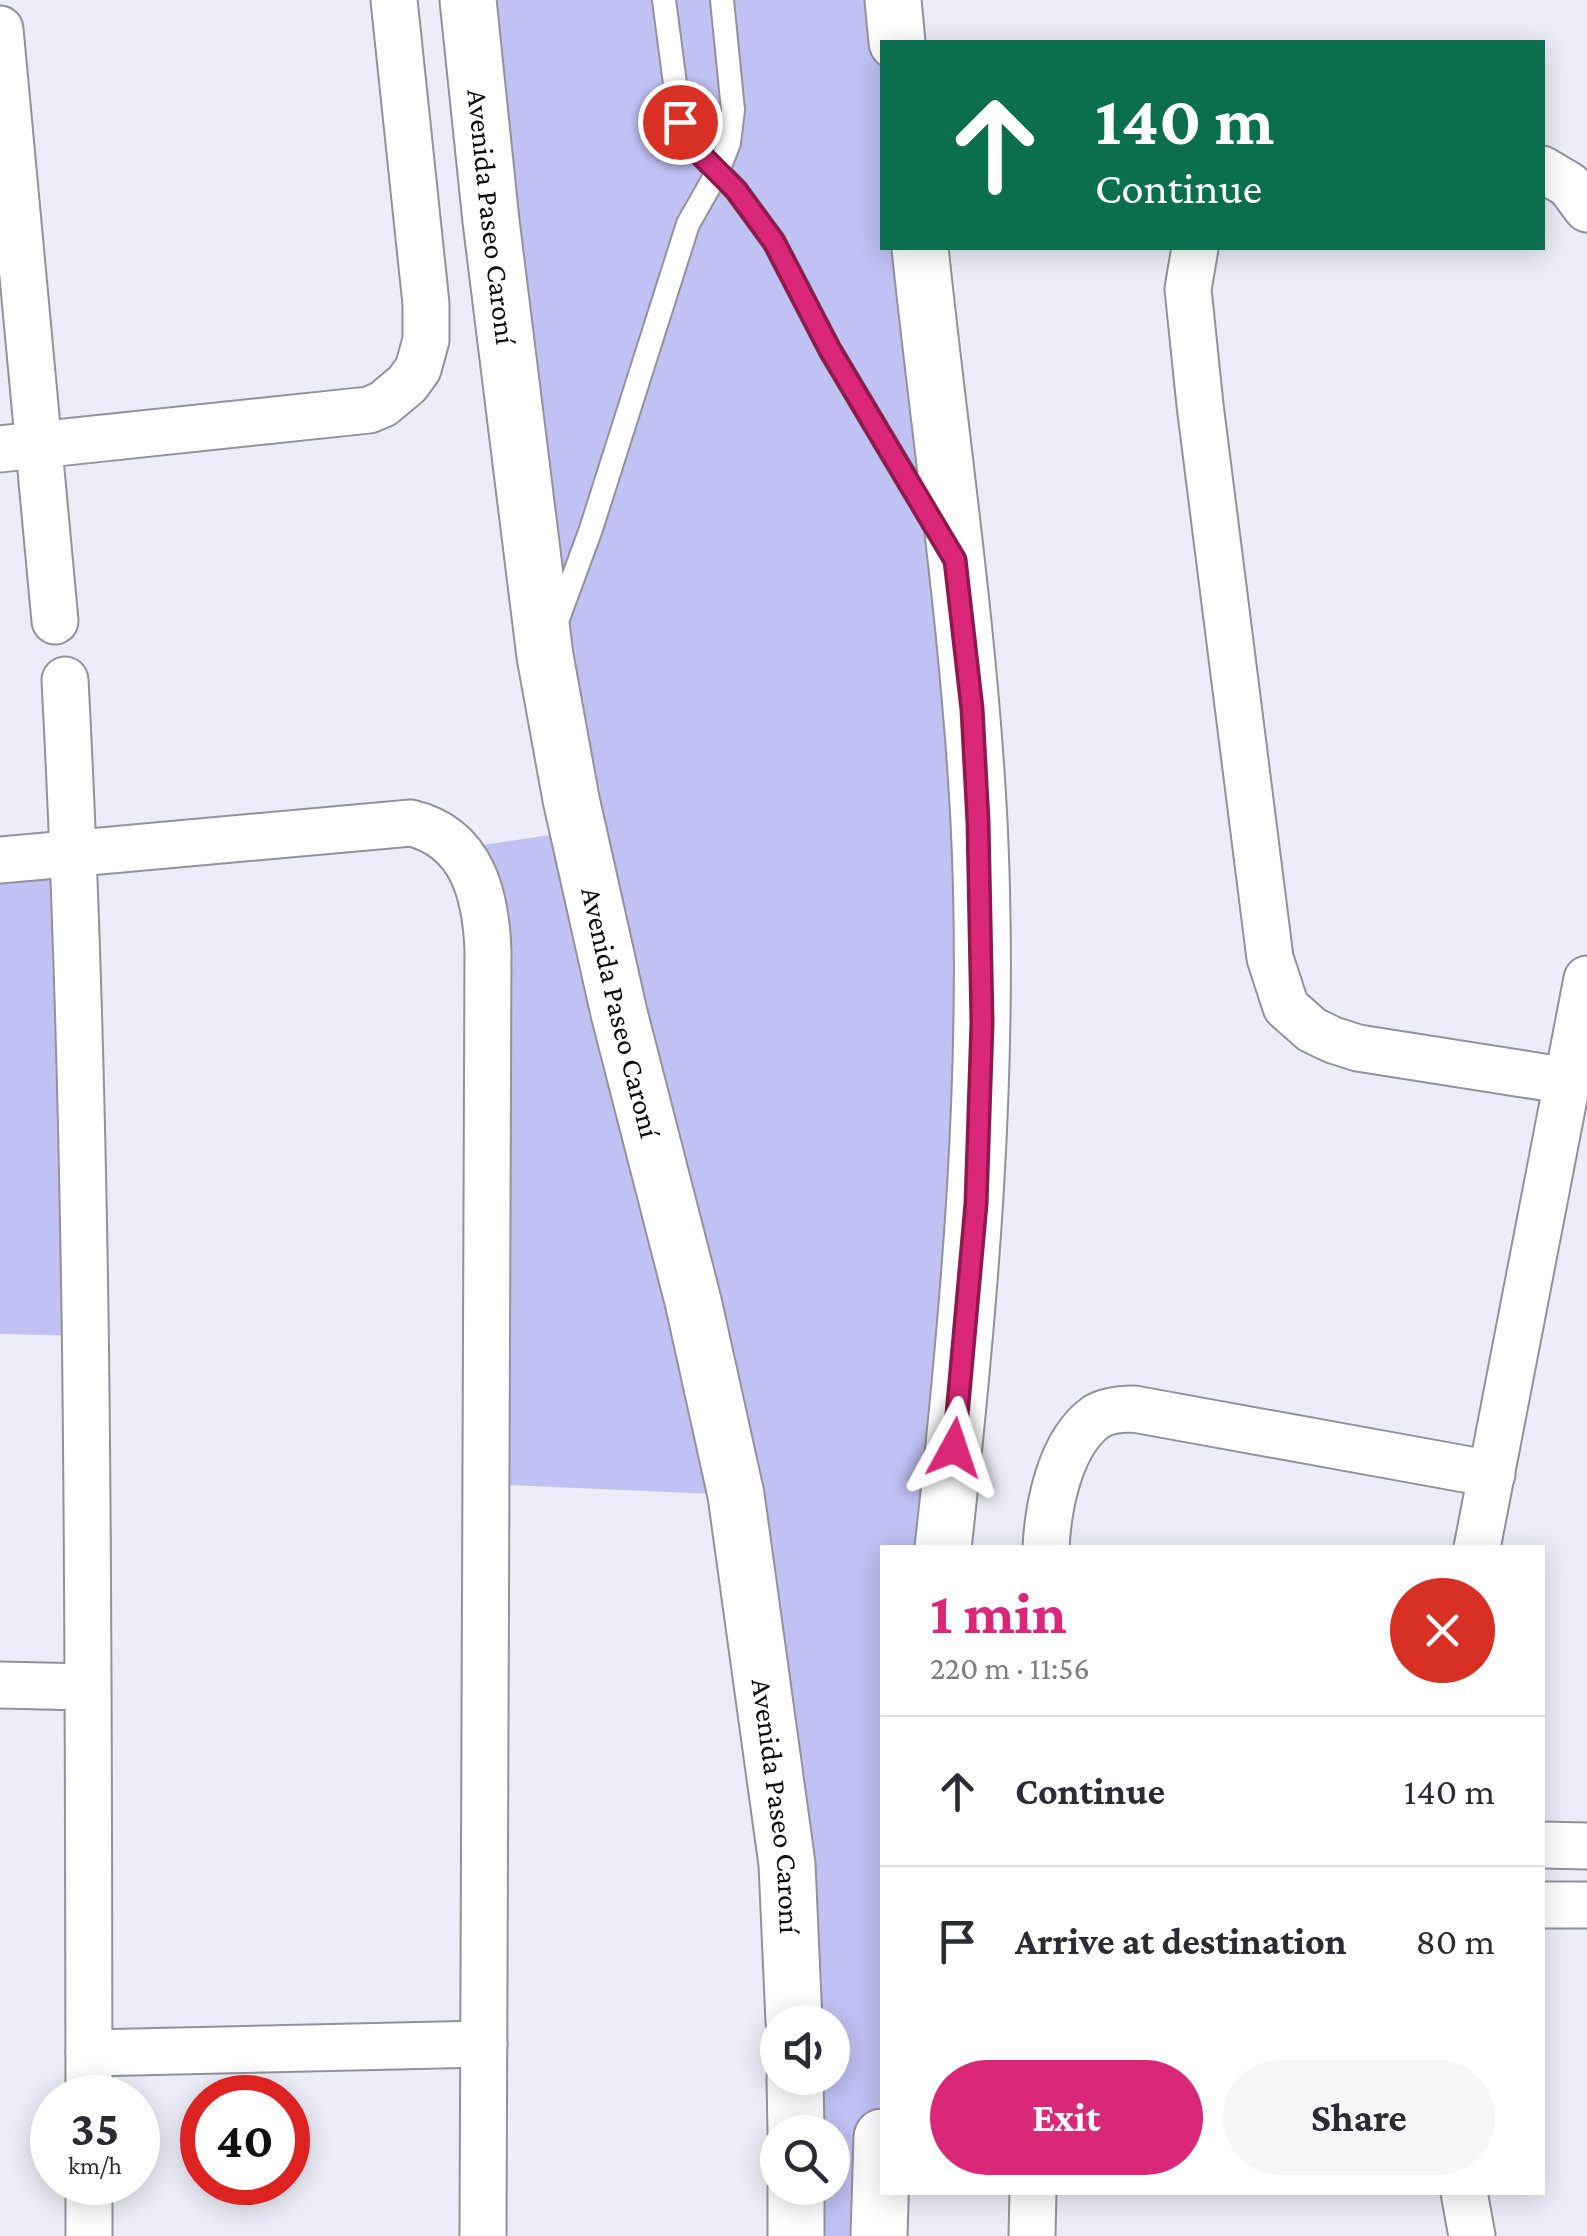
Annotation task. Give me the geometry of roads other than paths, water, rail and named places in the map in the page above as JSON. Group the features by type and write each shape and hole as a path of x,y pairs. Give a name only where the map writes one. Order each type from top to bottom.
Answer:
{"street":[{"path":"19,447 369,410 383,404 406,384 423,356 426,304 394,0"},
{"name":"Avenida Paseo Caroní","path":"468,0 490,220 545,656 574,815 618,1013 692,1301 736,1495 787,1864 793,2005"},
{"path":"892,0 897,40"},
{"path":"0,28 19,447 55,621"},
{"path":"1545,171 1568,184 1587,210"},
{"path":"920,250 972,709 978,822 982,1078 974,1234 942,1545"},
{"path":"1195,250 1188,289 1200,405 1270,958 1286,1006 1312,1030 1358,1048 1568,1081"},
{"path":"65,680 84,1221 89,2075"},
{"path":"0,860 411,823 442,836 476,876 486,913 488,952 483,2236"},
{"path":"1478,1545 1587,979"},
{"path":"1046,1545 1050,1508 1069,1452 1097,1416 1118,1409 1492,1474"},
{"path":"0,1685 87,1687"},
{"path":"1545,1845 1587,1846"},
{"path":"1545,1904 1587,1906"},
{"path":"89,2053 484,2044"},
{"path":"879,2236 880,2195"},
{"path":"1032,2236 1033,2195"},
{"path":"1465,2195 1472,2236"},
{"path":"89,2205 89,2236"},
{"path":"796,2205 796,2236"}],"lane":[{"path":"664,0 680,122 694,148 736,190 774,242 830,350 955,560"},
{"path":"545,656 590,530 688,224 718,172 729,143 734,110 722,0"}]}
